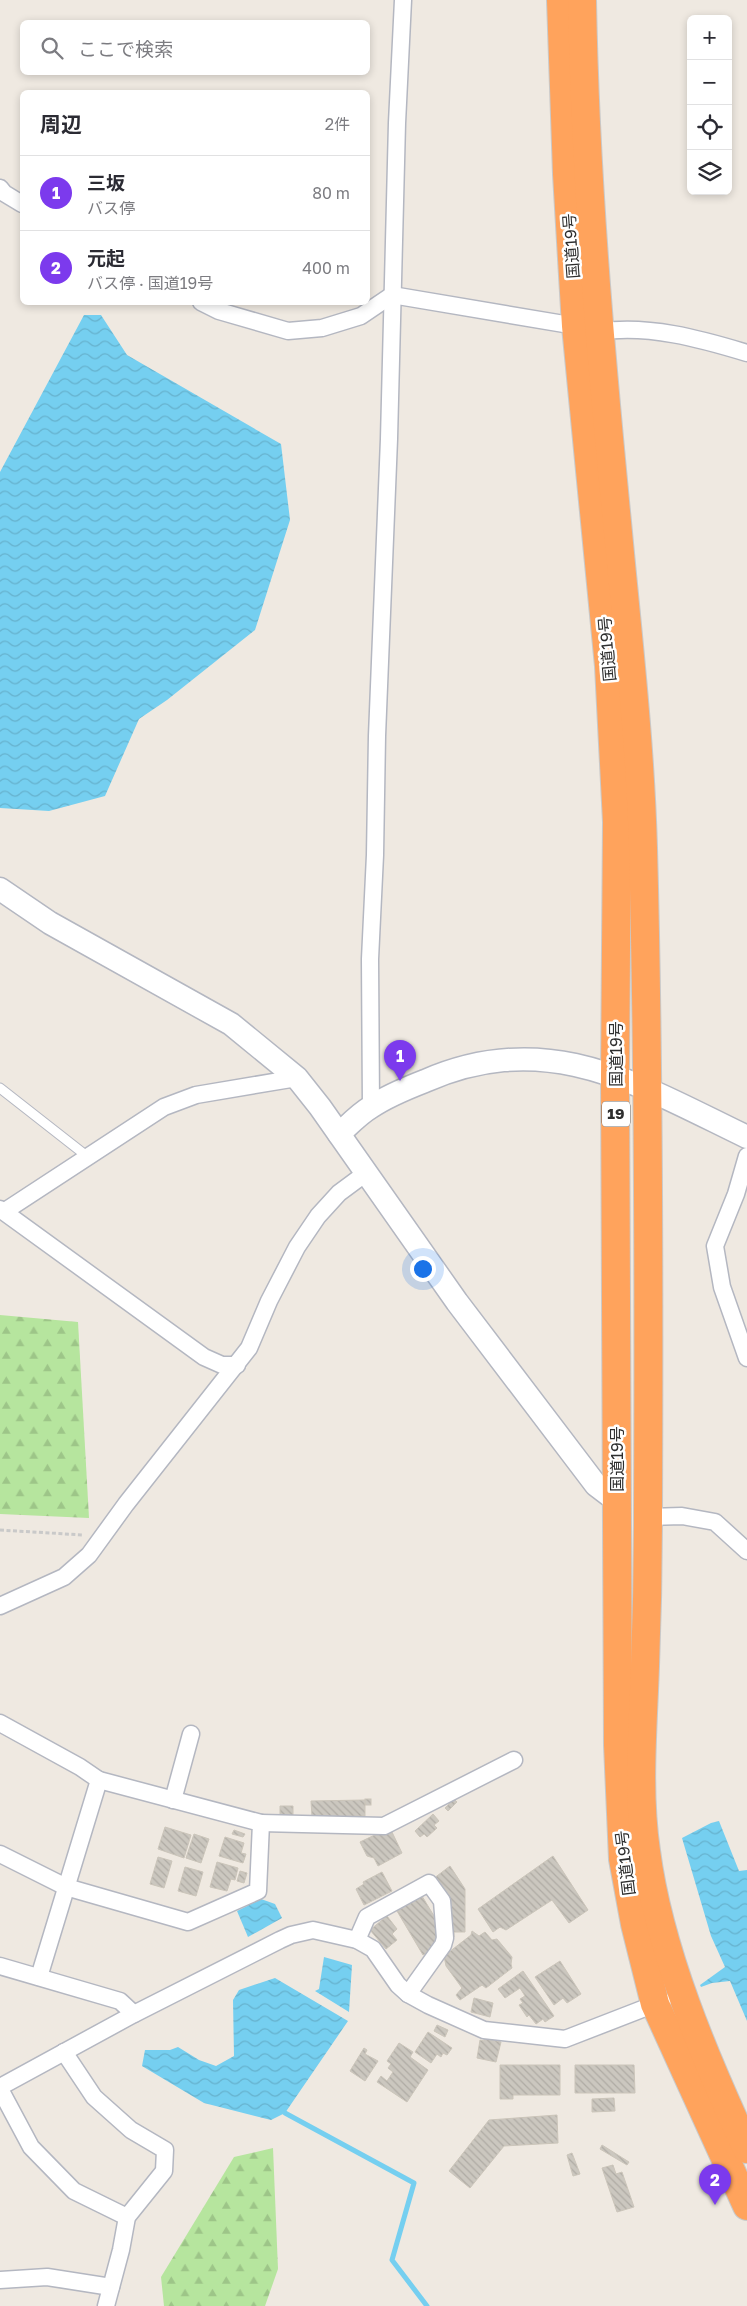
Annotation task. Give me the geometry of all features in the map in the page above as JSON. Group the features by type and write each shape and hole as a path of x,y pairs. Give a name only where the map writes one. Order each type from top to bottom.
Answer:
{"highway":[{"name":"国道19号","path":"561,0 566,174 588,329 633,700 643,842 647,1089 648,1517 646,1660 642,1741 645,1850 658,1910 681,1993 747,2149"},
{"name":"国道19号","path":"582,0 587,156 588,329 616,802 615,1077 620,1818 628,1893 655,2004 747,2206"}],"street":[{"path":"371,1107 370,959 389,439 397,123 403,0"},
{"path":"0,188 4,193 20,203"},
{"path":"207,305 219,311 288,331 322,328 361,316 392,295 588,329 618,329 697,338 747,353"},
{"path":"0,889 50,923 231,1024 297,1078 339,1134 457,1302 590,1478 617,1501"},
{"path":"339,1134 371,1107 445,1072 492,1060 542,1058 570,1063 647,1089 747,1137"},
{"path":"237,1365 222,1364 204,1357 77,1266 3,1210 164,1107 196,1096 297,1078"},
{"path":"747,1156 736,1194 715,1246 722,1286 747,1358"},
{"path":"0,1606 64,1577 89,1555 250,1348 269,1301 297,1247 318,1216 339,1193 366,1173"},
{"path":"648,1517 682,1516 715,1522 747,1551"},
{"path":"0,1723 80,1767 98,1780 261,1823 384,1826 514,1760"},
{"path":"173,1800 191,1734"},
{"path":"39,1977 98,1780"},
{"path":"0,1854 66,1887 188,1922 258,1891 261,1823"},
{"path":"357,1940 367,1917 429,1883 442,1901 443,1945 408,1994"},
{"path":"127,2217 74,2191 37,2154 31,2147 0,2088 134,2014 291,1935 313,1930 357,1940 373,1949 398,1985 408,1994 428,2006 484,2030 565,2039 681,1993"},
{"path":"1,1970 39,1977 120,2001 134,2014"},
{"path":"64,2052 94,2097 131,2130 165,2150 164,2171 127,2217 121,2250 106,2306"},
{"path":"0,2280 47,2277 111,2287"}],"lane":[{"path":"0,1088 88,1157"}],"path":[{"path":"0,1530 102,1536"}],"green space":[{"path":"0,1315 78,1322 89,1518 0,1514"},
{"path":"273,2148 278,2269 265,2306 164,2306 161,2277 234,2157"}],"water":[{"path":"84,315 101,315 127,355 281,444 290,520 255,630 167,700 139,719 105,796 49,811 0,808 0,472"},
{"path":"719,1821 739,1871 747,1870 747,2021 730,1981 712,1983 701,1987 700,1985 725,1967 711,1936 682,1838 711,1823"},
{"path":"261,1899 275,1904 282,1918 248,1937 237,1911"},
{"path":"324,1957 352,1965 349,2012 315,1991 319,1989"},
{"path":"275,1978 348,2021 285,2113 271,2120 204,2103 142,2066 145,2050 170,2050 178,2047 199,2060 216,2066 234,2056 233,2000 239,1990"}],"building":[{"path":"365,1799 371,1799 371,1805 365,1805"},
{"path":"454,1799 457,1802 448,1811 445,1808"},
{"path":"365,1800 365,1816 312,1817 311,1801"},
{"path":"280,1806 293,1806 293,1818 280,1819"},
{"path":"433,1814 439,1821 434,1825 437,1828 427,1837 424,1834 420,1837 415,1831"},
{"path":"165,1827 191,1835 184,1858 158,1849"},
{"path":"234,1830 245,1834 243,1837 232,1834"},
{"path":"391,1830 402,1853 378,1866 374,1858 367,1856 360,1842 381,1832 383,1834"},
{"path":"194,1834 209,1839 201,1863 186,1858"},
{"path":"225,1837 244,1843 241,1853 246,1854 243,1863 219,1856"},
{"path":"553,1856 588,1910 569,1923 552,1900 506,1930 500,1927 493,1932 478,1909"},
{"path":"158,1857 172,1861 164,1888 150,1884"},
{"path":"217,1862 238,1868 235,1880 231,1879 227,1891 210,1887"},
{"path":"450,1866 465,1889 465,1932 454,1932 454,1937 449,1937 433,1879"},
{"path":"185,1867 203,1872 196,1896 178,1891"},
{"path":"240,1871 247,1873 244,1883 237,1881"},
{"path":"382,1872 392,1891 364,1905 356,1889 364,1884 363,1882"},
{"path":"422,1896 434,1916 437,1939 427,1953 423,1955 397,1911"},
{"path":"387,1916 397,1929 392,1934 397,1940 386,1949 370,1930"},
{"path":"472,1931 479,1936 485,1932 492,1940 497,1939 512,1957 512,1968 486,1988 482,1985 460,2000 456,1995 462,1988 446,1966 444,1956 471,1935"},
{"path":"560,1961 581,1994 567,2003 563,1998 554,2005 535,1977"},
{"path":"523,1971 554,2016 545,2022 543,2019 536,2024 529,2015 527,2017 519,2005 523,2003 520,1999 525,1996 520,1988 505,1998 498,1989"},
{"path":"474,1998 493,2003 490,2017 471,2012"},
{"path":"437,2025 448,2030 445,2037 434,2031"},
{"path":"428,2032 452,2048 447,2055 443,2053 441,2057 437,2054 431,2063 415,2052"},
{"path":"484,2038 501,2042 496,2062 477,2058 480,2040 484,2041"},
{"path":"399,2043 413,2052 410,2057 428,2070 407,2102 377,2082 381,2076 387,2081 393,2072 388,2068 391,2064 387,2061"},
{"path":"364,2048 367,2050 365,2054 378,2061 365,2081 350,2071"},
{"path":"500,2065 560,2065 560,2095 513,2095 513,2099 500,2099"},
{"path":"575,2065 634,2065 635,2093 575,2093"},
{"path":"614,2098 615,2111 592,2112 592,2099"},
{"path":"557,2115 558,2143 504,2146 470,2188 449,2171 489,2120"},
{"path":"602,2145 629,2162 627,2165 600,2149"},
{"path":"572,2153 580,2174 573,2176 567,2155"},
{"path":"613,2165 616,2174 622,2172 634,2207 617,2212 602,2168"}],"waterway":[{"path":"285,2113 414,2183 392,2260 427,2306"}],"place":[{"name":"三坂","path":"400,1081"},
{"name":"元起","path":"715,2205"}]}
